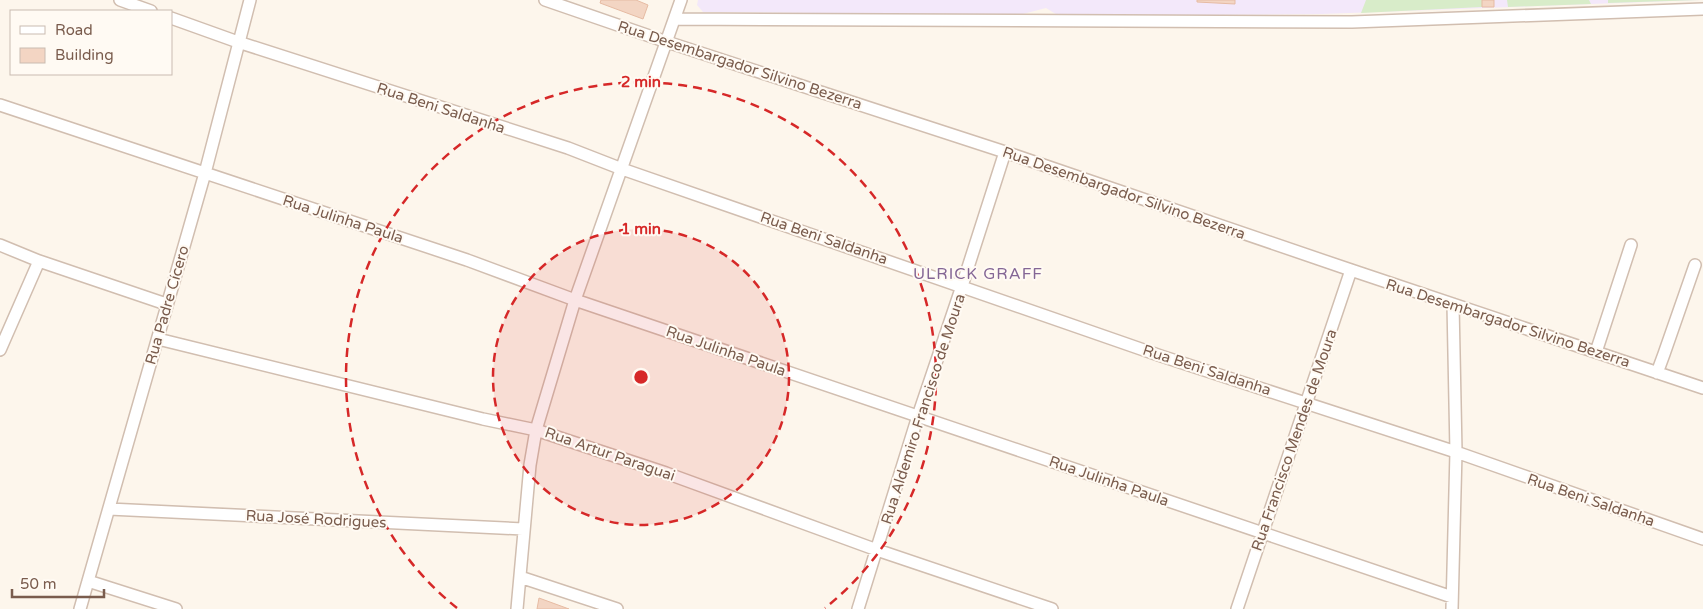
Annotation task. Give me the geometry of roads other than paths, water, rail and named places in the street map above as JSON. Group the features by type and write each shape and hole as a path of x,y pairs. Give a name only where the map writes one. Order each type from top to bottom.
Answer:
{"street":[{"path":"120,0 148,10"},
{"name":"Rua Padre Cícero","path":"80,609 205,173 250,0"},
{"name":"Rua Desembargador Silvino Bezerra","path":"545,0 667,42 1005,152 1703,388"},
{"path":"517,609 523,529 536,430 575,300 681,0"},
{"path":"675,20 1352,22 1703,9"},
{"name":"Rua Beni Saldanha","path":"172,18 238,42 559,145 622,169 1161,356 1456,452 1703,539"},
{"name":"Rua Julinha Paula","path":"0,105 467,260 575,300 1452,597"},
{"name":"Rua Aldemiro Francisco de Moura","path":"858,609 918,416 1005,152"},
{"path":"0,245 39,261 166,304"},
{"path":"1596,352 1631,245"},
{"path":"0,350 39,261"},
{"path":"1657,372 1695,265"},
{"name":"Rua Francisco Mendes de Moura","path":"1237,609 1351,270"},
{"path":"1452,304 1456,452 1452,609"},
{"name":"Rua Artur Paraguai","path":"158,339 483,419 536,430 666,473 877,550 1052,609"},
{"name":"Rua José Rodrigues","path":"109,509 523,529"},
{"path":"520,577 617,609"},
{"path":"88,581 176,609"}],"district":[{"name":"ULRICK GRAFF","path":"978,274"}]}
